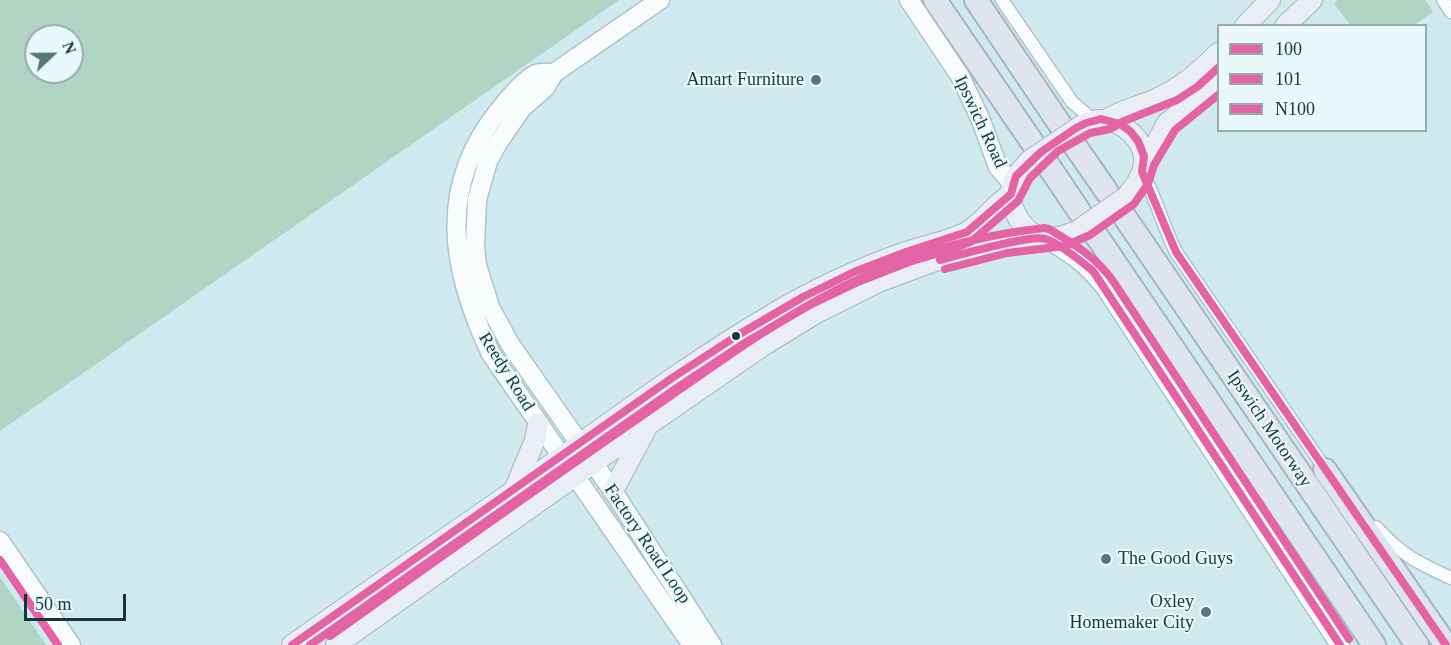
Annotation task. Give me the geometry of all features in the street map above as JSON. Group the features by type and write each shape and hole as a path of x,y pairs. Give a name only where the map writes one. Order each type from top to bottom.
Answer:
{"highway":[{"name":"Ipswich Motorway","path":"935,0 1083,225 1374,645"},
{"name":"Ipswich Motorway","path":"976,0 1082,127 1118,200 1417,645"},
{"path":"1325,470 1446,645"}],"main road":[{"name":"Reedy Road","path":"579,444 520,359 497,320 483,286 475,246 477,200 488,161 498,142 522,108 545,88 555,73 660,0"},
{"name":"Ipswich Road","path":"909,0 960,76 980,118 998,167 1012,189"},
{"path":"1247,24 1270,0"},
{"path":"1287,24 1312,0"},
{"path":"292,645 561,456 772,314 858,271 967,232 985,218 1012,189 1022,168 1037,156 1082,127 1119,111 1149,102 1183,85 1217,54"},
{"name":"Reedy Road","path":"555,73 536,74 519,87 494,116 480,138 465,175 455,229 461,275 478,327 504,375 561,456"},
{"path":"336,645 425,580 648,425 783,333 844,298 876,283 935,261 1005,243 1063,236 1083,225 1118,200 1143,166 1167,123 1217,83"},
{"path":"1082,127 1118,123 1133,134 1143,152 1143,166"},
{"path":"1012,189 1016,215 1021,223 1080,260 1093,271 1105,287 1340,645"},
{"path":"514,491 535,440 538,423"},
{"path":"612,491 648,425"},
{"name":"Factory Road Loop","path":"579,444 712,645"},
{"name":"Factory Road Loop","path":"561,456 692,645"},
{"path":"0,541 71,645"}],"street":[{"path":"1002,0 1072,102 1082,127"},
{"path":"1443,0 1451,12"},
{"path":"1143,166 1158,212 1176,252 1325,470 1384,537 1402,553 1451,578"}],"green space":[{"path":"0,0 619,0 0,431"},
{"path":"1337,0 1425,0 1433,12 1415,24 1349,24 1334,3"},
{"path":"0,577 46,645 0,645"}],"transit line":[{"name":"101","path":"310,645 743,344 808,306 858,282 972,241 1018,201 1030,178 1058,151 1090,133 1110,129 1177,100 1197,87 1217,69"},
{"name":"101","path":"945,269 1007,253 1065,246 1090,235 1134,204 1148,184 1154,165 1175,130 1217,96"},
{"name":"100","path":"292,645 672,378 738,335 803,297 854,272 967,232 1011,194 1016,176 1041,152 1076,128 1101,119 1120,124 1138,141 1144,156 1142,172 1176,252 1446,645"},
{"name":"N100","path":"330,636 729,355 811,303 864,277 914,257 991,236 1044,228 1084,252 1113,281 1349,639"},
{"name":"100","path":"940,260 994,246 1038,238 1057,244 1093,271 1340,645"},
{"name":"101","path":"0,560 58,645"}],"place":[{"name":"Amart Furniture","path":"816,80"},
{"name":"The Good Guys","path":"1106,559"},
{"name":"Oxley Homemaker City","path":"1206,612"}]}
